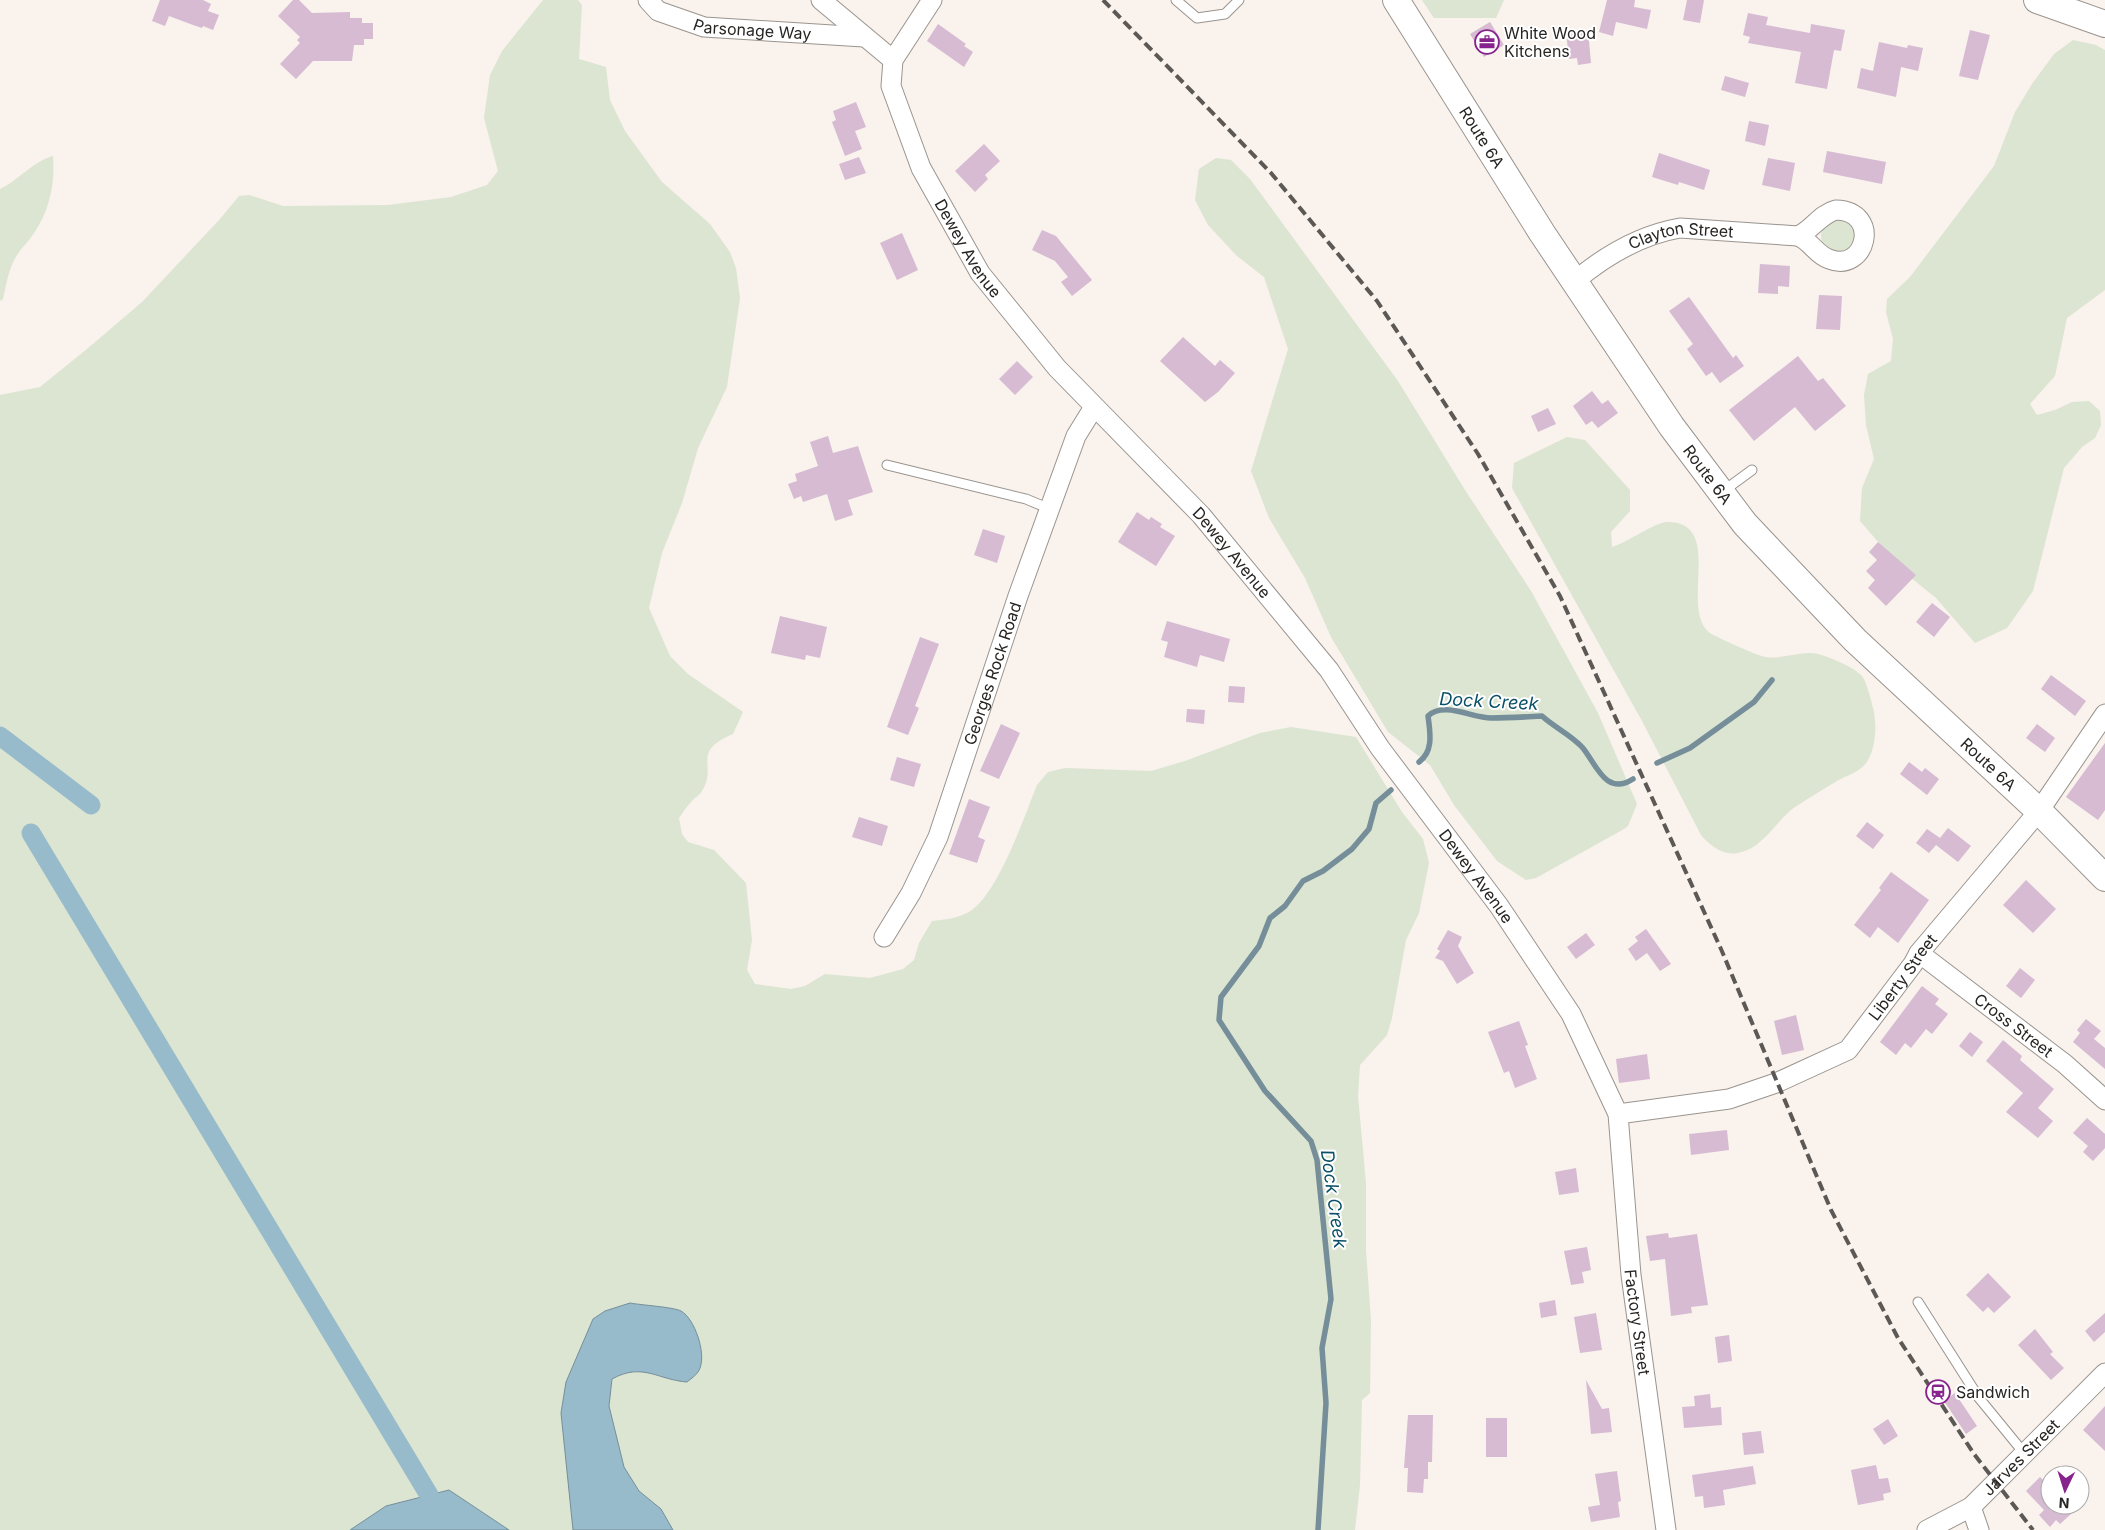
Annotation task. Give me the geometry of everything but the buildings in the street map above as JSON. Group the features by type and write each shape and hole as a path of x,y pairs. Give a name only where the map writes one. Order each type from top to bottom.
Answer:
{"main road":[{"name":"Route 6A","path":"1396,0 1542,233 1672,427 1745,524 1855,640 2039,812 2105,878"},
{"path":"2037,0 2105,24"}],"street":[{"name":"Parsonage Way","path":"648,0 658,11 704,27 864,37"},
{"name":"Parsonage Way","path":"821,0 893,60"},
{"name":"Dewey Avenue","path":"932,0 893,60 891,86 921,168 980,273 1057,368 1201,515 1329,670 1380,748 1499,906 1571,1014 1618,1114"},
{"name":"Clayton Street","path":"1575,280 1617,250 1647,235 1664,231 1680,228 1798,236"},
{"name":"Georges Rock Road","path":"884,937 911,894 938,837 1004,637 1076,436 1094,407"},
{"name":"Liberty Street","path":"1618,1114 1729,1099 1776,1083 1848,1050 1913,964 1919,953 2039,812 2105,714"},
{"name":"Cross Street","path":"1919,953 2065,1064 2105,1100"},
{"name":"Factory Street","path":"1618,1114 1630,1275 1666,1530"},
{"name":"Jarves Street","path":"1927,1530 1971,1507 2105,1374"},
{"path":"1971,1507 1979,1530"}],"lane":[{"path":"1176,0 1197,18 1225,14 1239,0"},
{"path":"887,466 1026,499 1050,509"},
{"path":"1722,492 1752,470"},
{"path":"1918,1302 1979,1398 2024,1453"}],"green space":[{"path":"543,0 578,0 582,5 579,59 606,67 610,100 625,131 662,182 710,224 730,252 736,268 740,298 727,387 698,448 682,503 662,553 649,608 670,656 688,674 743,712 733,734 712,747 707,760 708,774 702,791 679,818 682,834 688,842 714,850 746,883 752,940 747,970 755,984 791,989 805,986 825,974 870,978 903,969 914,960 919,943 932,921 960,916 969,912 980,903 1000,873 1037,785 1048,772 1065,768 1151,771 1185,761 1260,733 1291,727 1356,737 1402,812 1423,839 1429,863 1419,913 1406,940 1392,1018 1387,1035 1360,1065 1358,1096 1366,1183 1366,1250 1371,1320 1370,1393 1362,1400 1360,1485 1355,1530 673,1530 660,1509 639,1491 624,1467 609,1406 612,1379 628,1373 644,1372 675,1381 681,1311 630,1303 573,1530 509,1530 449,1490 386,1506 350,1530 0,1530 0,395 40,387 87,349 142,302 220,219 239,196 249,195 283,206 388,205 451,197 487,185 498,171 484,118 490,75 502,51"},
{"path":"1422,0 1504,0 1496,18 1434,18"},
{"path":"2073,40 2096,45 2105,50 2105,290 2067,318 2055,376 2030,404 2037,415 2055,410 2072,402 2089,401 2100,411 2101,425 2095,438 2082,447 2064,468 2033,591 2007,628 1975,643 1936,598 1905,573 1860,521 1862,488 1874,459 1866,425 1864,395 1868,374 1891,361 1893,339 1886,312 1887,299 1910,277 1994,166 2015,112 2032,84 2054,54"},
{"path":"53,156 52,186 48,205 34,233 14,260 3,299 0,301 0,189 39,162"},
{"path":"1216,158 1231,160 1250,179 1398,381 1465,490 1531,591 1598,713 1637,804 1628,826 1624,829 1536,878 1526,880 1497,861 1454,805 1430,765 1388,732 1331,637 1305,578 1269,518 1251,471 1288,349 1264,277 1237,256 1208,225 1195,200 1199,169"},
{"path":"1838,219 1850,224 1855,236 1850,248 1838,253 1826,248 1821,236 1826,224"},
{"path":"1567,437 1585,440 1630,490 1630,511 1611,532 1612,547 1656,525 1667,522 1684,526 1694,536 1698,551 1699,568 1698,606 1701,621 1710,633 1765,657 1810,653 1822,655 1858,672 1866,683 1873,708 1875,728 1873,748 1865,764 1862,768 1795,807 1754,847 1740,853 1727,853 1711,845 1701,835 1642,721 1512,488 1514,463"}],"water":[{"path":"630,1303 681,1311 691,1321 695,1329 702,1354 700,1368 687,1382 642,1372 623,1374 612,1379 609,1406 624,1467 639,1491 661,1509 673,1530 573,1530 561,1413 566,1382 593,1319 605,1311"},
{"path":"449,1490 509,1530 350,1530 386,1506"}],"waterway":[{"name":"Dock Creek","path":"1657,763 1690,748 1754,702 1772,680"},
{"name":"Dock Creek","path":"1419,762 1424,758 1429,747 1428,716 1435,712 1450,710 1491,718 1542,716 1578,743 1602,776 1608,781 1615,784 1633,779"},
{"path":"0,736 91,805"},
{"name":"Dock Creek","path":"1318,1530 1326,1403 1322,1348 1331,1299 1317,1160 1311,1141 1265,1091 1219,1020 1221,997 1259,946 1270,918 1285,906 1303,881 1323,871 1352,849 1369,829 1376,803 1391,790"},
{"path":"31,833 429,1495"}],"railway":[{"path":"1103,0 1271,173 1377,301 1478,454 1560,596 1721,949 1831,1210 1898,1338 1974,1454 2033,1530"}],"place":[{"name":"White Wood Kitchens","path":"1487,42"},
{"name":"Sandwich","path":"1938,1392"}]}
